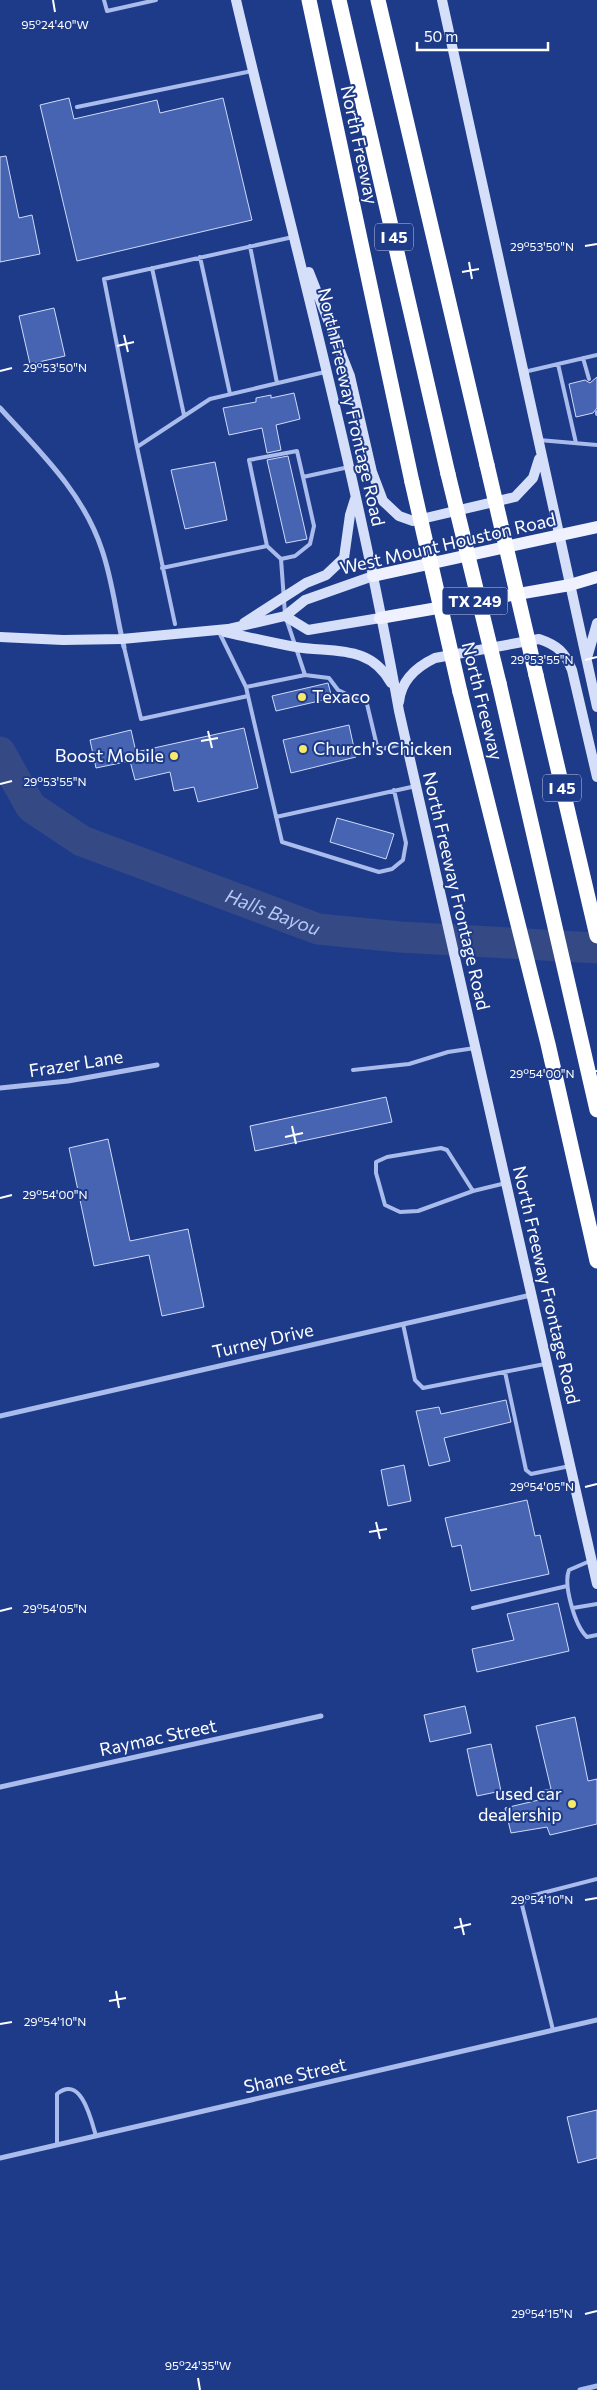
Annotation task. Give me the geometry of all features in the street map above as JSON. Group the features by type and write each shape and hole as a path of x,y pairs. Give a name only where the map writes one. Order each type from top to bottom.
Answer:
{"highway":[{"name":"North Freeway","path":"309,0 412,482 460,692 548,1044 597,1262"},
{"name":"North Freeway","path":"339,0 597,1110"},
{"name":"I 45","path":"379,0 597,936"}],"main road":[{"name":"North Freeway Frontage Road","path":"236,0 328,372 399,712 597,1584"},
{"path":"442,0 540,454 597,705"},
{"path":"294,236 350,376 372,472 383,501 399,516 413,522 516,497 533,478 540,454"},
{"path":"239,627 306,583 326,575 344,558 350,515 355,498"},
{"name":"West Mount Houston Road","path":"0,637 123,643 239,627 285,616 305,600 372,576 597,527"},
{"name":"TX 249","path":"380,618 570,585 597,577"},
{"path":"285,616 308,630 380,618"},
{"path":"586,659 597,622"},
{"path":"218,630 297,647 352,652 378,666 395,691"},
{"path":"399,712 404,685 412,673 422,664 434,658 539,639 555,644 567,655 572,670 597,776"}],"street":[{"path":"0,408 65,479 87,513 107,566 116,600 123,643"},
{"name":"Frazer Lane","path":"0,1088 68,1081 157,1065"},
{"name":"Turney Drive","path":"0,1416 532,1295"},
{"name":"Raymac Street","path":"0,1787 321,1716"},
{"name":"Shane Street","path":"0,2158 597,2020"},
{"path":"580,2390 597,2386"}],"lane":[{"path":"104,0 107,11 156,0"},
{"path":"78,107 253,71"},
{"path":"175,624 137,447 104,279 294,236"},
{"path":"250,246 277,383"},
{"path":"200,257 230,394"},
{"path":"152,268 184,415"},
{"path":"522,372 597,355"},
{"path":"583,358 588,379"},
{"path":"558,364 576,443"},
{"path":"137,447 210,398 328,372"},
{"path":"537,440 597,445"},
{"path":"281,559 295,556 310,544 314,526 297,451 249,460 267,546 281,559 285,616 297,647 304,675"},
{"path":"303,476 348,467"},
{"path":"162,568 267,546"},
{"path":"218,630 246,687 282,842 378,872 392,869 403,860 406,843 394,790"},
{"path":"123,643 141,719 248,696"},
{"path":"246,687 304,675 329,678 338,690 367,704 378,750 406,743"},
{"path":"276,817 416,786"},
{"path":"352,1070 408,1064 448,1052 475,1048"},
{"path":"473,1191 447,1150 441,1148 387,1157 376,1162 376,1173 385,1205 400,1212 418,1211 473,1191 506,1183"},
{"path":"403,1324 415,1380 423,1388 547,1363"},
{"path":"505,1372 526,1470 530,1474 570,1466"},
{"path":"592,1560 569,1570 567,1586 579,1630 586,1637 597,1635"},
{"path":"473,1608 567,1586"},
{"path":"573,1608 597,1604"},
{"path":"553,2030 522,1905 527,1897 597,1879"},
{"path":"57,2145 57,2094 63,2089 73,2089 79,2093 89,2112 96,2136"}],"building":[{"path":"69,98 74,119 157,100 160,113 223,98 252,220 77,261 40,105"},
{"path":"6,156 19,218 32,215 40,254 0,262 0,157"},
{"path":"54,308 65,356 30,364 19,316"},
{"path":"597,377 597,408 593,413 576,417 569,384 585,380 590,383"},
{"path":"294,393 300,419 276,425 281,450 267,453 262,428 229,435 223,408 256,402 256,398 271,395 271,398"},
{"path":"288,456 307,539 286,543 267,460"},
{"path":"215,462 227,520 185,529 171,470"},
{"name":"Texaco","path":"328,683 332,698 276,711 272,696"},
{"path":"349,725 356,757 291,773 283,740"},
{"path":"244,728 258,788 198,802 194,787 174,791 170,772 135,780 130,761 96,768 90,740 131,730 136,752"},
{"path":"337,818 394,834 386,859 330,842"},
{"path":"386,1097 392,1122 255,1151 250,1126"},
{"path":"108,1139 130,1241 188,1229 204,1307 162,1316 149,1255 94,1266 69,1148"},
{"path":"506,1400 511,1422 444,1438 450,1461 429,1466 416,1411 439,1407 441,1414"},
{"path":"404,1465 411,1501 388,1506 381,1470"},
{"path":"527,1500 535,1536 540,1535 549,1574 471,1591 461,1545 452,1547 445,1518"},
{"path":"558,1603 569,1651 477,1672 472,1649 514,1640 507,1614"},
{"path":"465,1706 471,1733 430,1742 424,1715"},
{"path":"575,1717 588,1781 597,1779 597,1824 550,1835 547,1827 511,1833 505,1808 543,1799 541,1791 551,1789 536,1726"},
{"path":"491,1744 501,1791 477,1796 467,1749"},
{"path":"597,2110 597,2158 578,2163 567,2117"}],"waterway":[{"name":"Halls Bayou","path":"0,752 31,807 82,841 318,929 400,937 597,948"}],"place":[{"name":"Texaco","path":"302,697"},
{"name":"Church's Chicken","path":"303,749"},
{"name":"Boost Mobile","path":"174,756"},
{"name":"used car dealership","path":"572,1804"}]}
